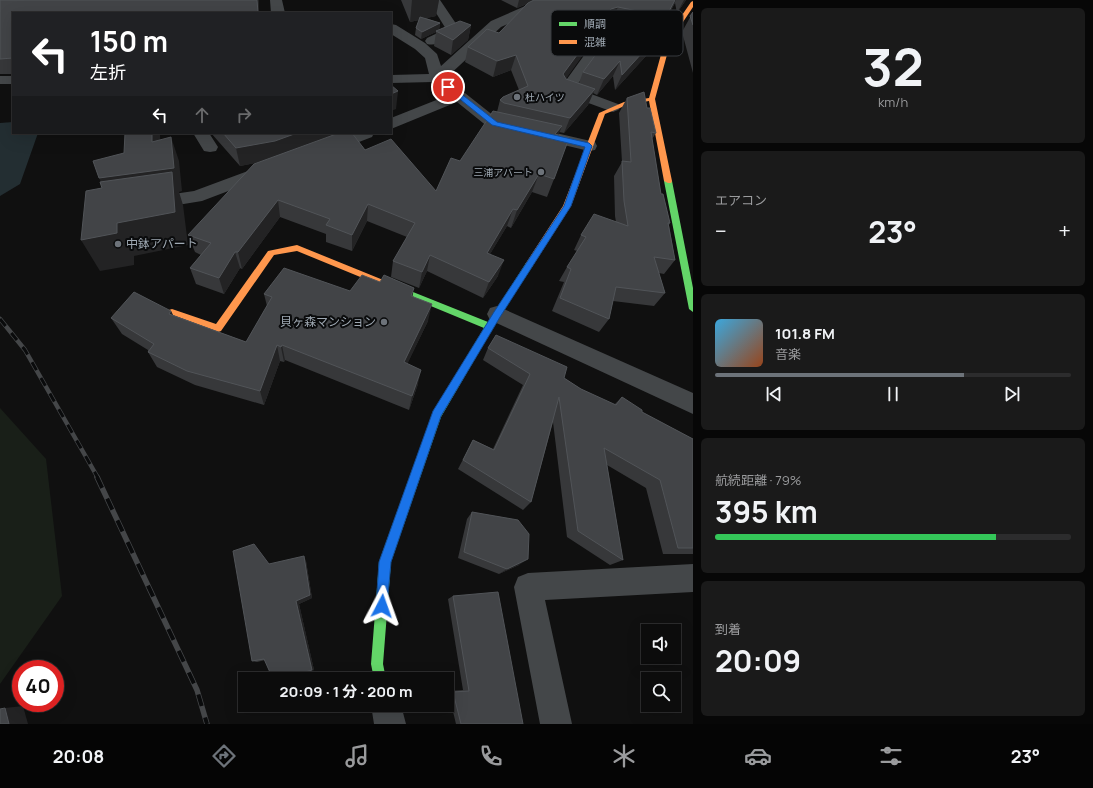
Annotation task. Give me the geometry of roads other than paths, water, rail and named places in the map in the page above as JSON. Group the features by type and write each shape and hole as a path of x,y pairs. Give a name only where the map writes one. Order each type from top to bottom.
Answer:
{"street":[{"path":"276,0 278,12"},
{"path":"420,46 454,32 434,0"},
{"path":"392,79 437,78 496,24 550,0"},
{"path":"683,18 693,4"},
{"path":"392,29 420,46 432,57 437,78 494,124 589,146"},
{"path":"591,56 566,90 613,107"},
{"path":"664,56 652,99 693,309"},
{"path":"0,80 12,80"},
{"path":"392,124 459,96"},
{"path":"379,672 377,664 385,562 437,415 493,321 567,206 602,113 613,107 638,100 652,99"},
{"path":"314,152 363,134"},
{"path":"136,206 196,197 285,164"},
{"path":"172,312 218,328 271,253 298,248 493,321 693,404"},
{"path":"556,724 528,588 693,578"},
{"path":"387,712 390,724"}],"railway":[{"path":"0,319 25,350 98,478"},
{"path":"97,477 197,690 207,724"}],"place":[{"name":"杜ハイツ","path":"517,97"},
{"name":"三浦アパート","path":"541,172"},
{"name":"中鉢アパート","path":"118,244"},
{"name":"貝ヶ森マンション","path":"384,322"}]}
